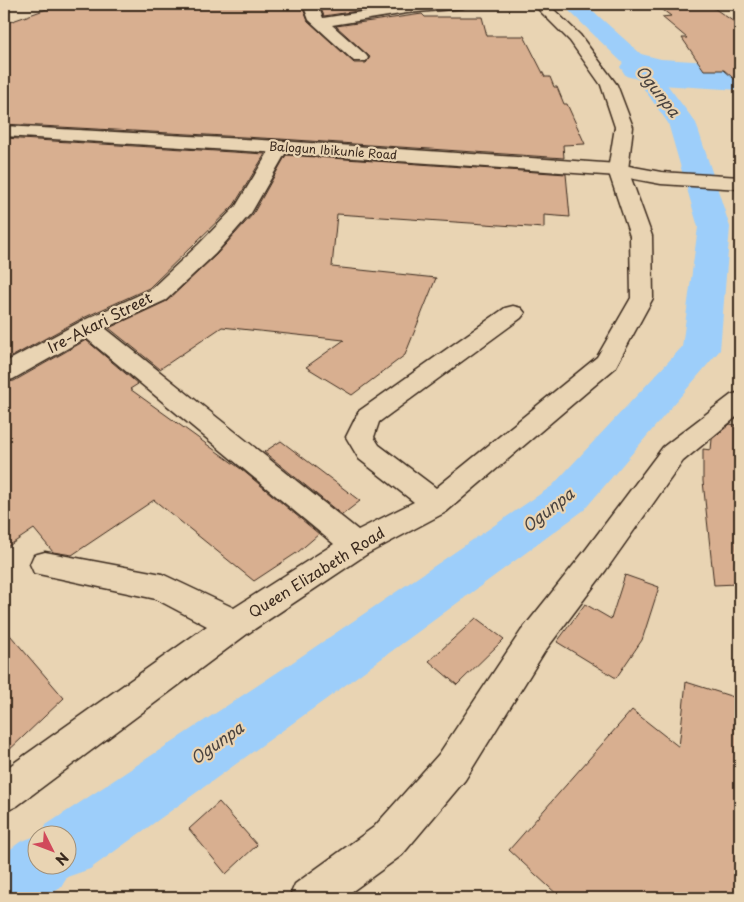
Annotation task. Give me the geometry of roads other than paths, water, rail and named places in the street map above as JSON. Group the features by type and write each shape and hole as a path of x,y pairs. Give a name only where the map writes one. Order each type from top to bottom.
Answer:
{"street":[{"path":"310,4 314,17 360,58"},
{"path":"320,23 407,10 464,4"},
{"path":"540,4 575,38 609,85 624,126 618,170"},
{"name":"Balogun Ibikunle Road","path":"4,131 280,147 618,170 662,178 736,183"},
{"name":"Ire-Akari Street","path":"4,373 88,327 158,295 244,209 280,147"},
{"name":"Queen Elizabeth Road","path":"4,793 235,624 356,545 436,504 606,362 642,298 641,236 618,170"},
{"path":"436,504 368,452 360,437 368,417 513,313"},
{"path":"88,327 356,545"},
{"path":"309,898 388,841 452,767 533,641 595,561 673,454 740,402"},
{"path":"45,564 162,587 235,624"}],"waterway":[{"name":"Ogunpa","path":"78,840 306,683 568,498 701,350 714,227 682,123 641,67 573,4"},
{"path":"641,67 661,72 740,77"},
{"name":"Ogunpa","path":"4,891 28,874"}]}
